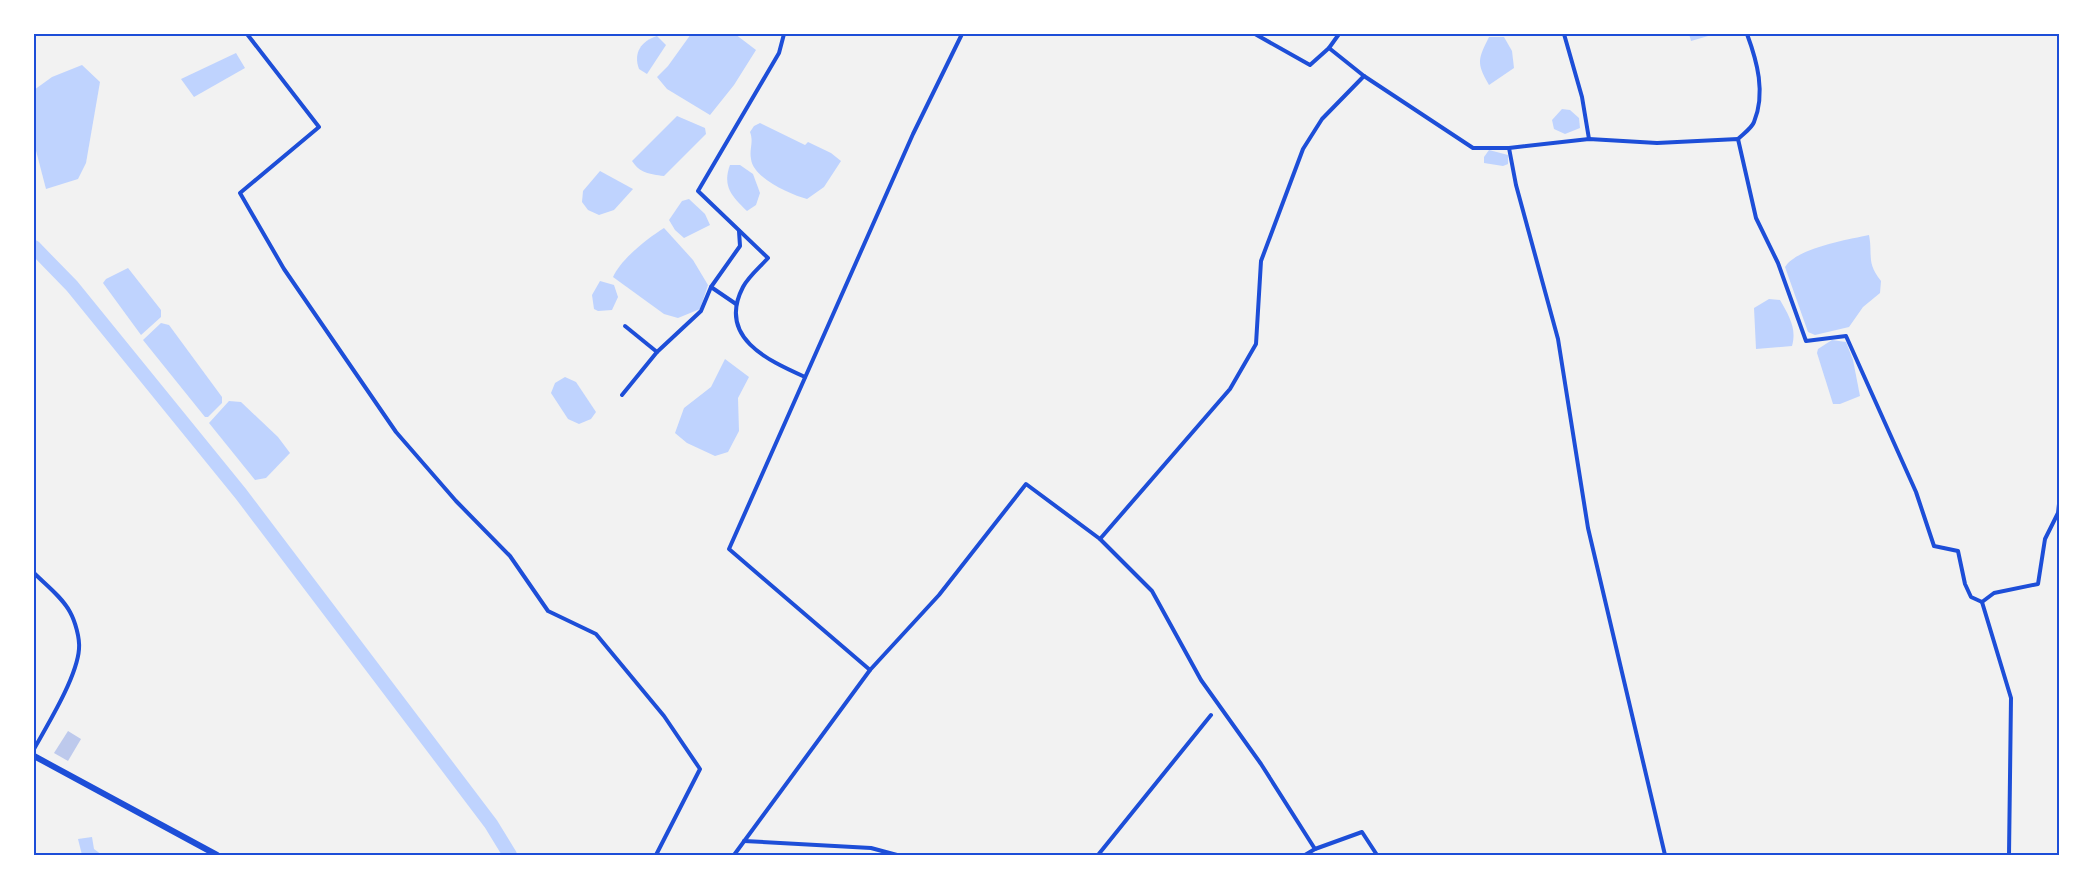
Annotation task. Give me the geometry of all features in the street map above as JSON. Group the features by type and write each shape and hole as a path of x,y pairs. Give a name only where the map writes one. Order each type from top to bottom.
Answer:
{"highway":[{"path":"34,756 217,855"}],"street":[{"path":"247,34 319,126 240,193 284,270 396,432 456,501 510,556 548,611 596,634 664,716 700,770 656,855"},
{"path":"784,34 779,53 698,191 768,258 743,286 734,311 738,329 755,351 805,377"},
{"path":"870,670 729,549 913,134 962,34"},
{"path":"1255,34 1310,65 1329,48 1339,34"},
{"path":"1564,34 1582,97 1589,139"},
{"path":"1329,48 1364,76 1473,148 1509,148 1589,139 1657,143 1738,139 1754,124 1759,96 1758,64 1747,34"},
{"path":"1100,539 1234,382 1256,344 1261,261 1304,149 1322,119 1364,76"},
{"path":"1738,139 1756,218 1778,263 1806,341 1846,336 1916,492 1934,546 1958,551 1965,584 1971,597 1982,602 2011,698 2009,855"},
{"path":"1509,148 1516,185 1558,339 1588,528 1665,855"},
{"path":"622,395 657,352 701,311 711,287 740,246 738,231"},
{"path":"711,287 736,304"},
{"path":"625,326 657,352"},
{"path":"734,855 870,670 939,595 1026,484 1100,539 1152,591 1201,680 1261,764 1315,848"},
{"path":"1982,602 1994,594 2038,584 2045,539 2058,513 2059,504"},
{"path":"34,573 66,605 71,614 80,643 76,664 51,719 34,750"},
{"path":"1098,855 1211,715"},
{"path":"1305,855 1315,848 1362,832 1377,855"},
{"path":"744,841 871,848 896,855"}],"water":[{"path":"691,34 735,34 756,50 734,85 710,115 667,89 657,77 668,66"},
{"path":"1689,34 1715,34 1691,41"},
{"path":"657,36 666,45 647,74 639,69 637,63 638,53 643,44"},
{"path":"1489,37 1504,37 1512,51 1514,68 1489,85 1480,66 1480,61"},
{"path":"236,53 245,68 194,97 181,79"},
{"path":"82,65 100,82 86,163 78,179 46,189 34,143 34,90 52,77"},
{"path":"1562,109 1570,110 1579,118 1580,128 1565,134 1554,129 1552,120"},
{"path":"677,116 705,128 706,134 664,176 649,174 638,168 632,161"},
{"path":"760,123 805,145 808,142 831,153 841,161 824,187 807,199 782,189 758,173 751,159 752,139 750,132 754,126"},
{"path":"1489,150 1508,155 1508,164 1503,166 1484,163 1484,157"},
{"path":"730,165 740,165 753,174 760,193 756,205 747,211 730,191 727,179"},
{"path":"600,171 633,189 614,210 599,215 588,210 582,202 583,191"},
{"path":"689,199 705,214 710,225 684,238 675,230 669,220 682,201"},
{"path":"664,228 693,260 708,285 700,309 678,318 664,314 613,277 628,256"},
{"path":"1869,235 1873,269 1881,281 1880,293 1863,307 1849,327 1815,335 1808,332 1785,267 1791,260 1811,250 1835,242"},
{"path":"128,268 161,310 161,317 141,335 103,283 106,279"},
{"path":"600,281 614,285 618,297 612,310 598,311 594,309 592,295"},
{"path":"1769,299 1780,300 1789,317 1794,333 1792,346 1756,349 1754,308"},
{"path":"161,323 169,325 222,397 222,403 208,417 205,417 143,340"},
{"path":"1832,340 1846,342 1853,360 1860,396 1840,404 1833,404 1817,353 1818,349"},
{"path":"725,359 749,377 738,398 739,431 728,452 715,456 687,443 675,433 684,408 711,387"},
{"path":"565,377 576,382 596,412 591,419 579,424 568,419 551,393 555,383"},
{"path":"229,401 241,402 278,437 290,453 266,478 255,480 209,423"},
{"path":"92,837 94,849 102,855 82,855 78,839"}],"building":[{"path":"68,731 81,739 68,761 54,753"}],"waterway":[{"path":"34,247 72,286 241,494 491,824 510,855"}]}
